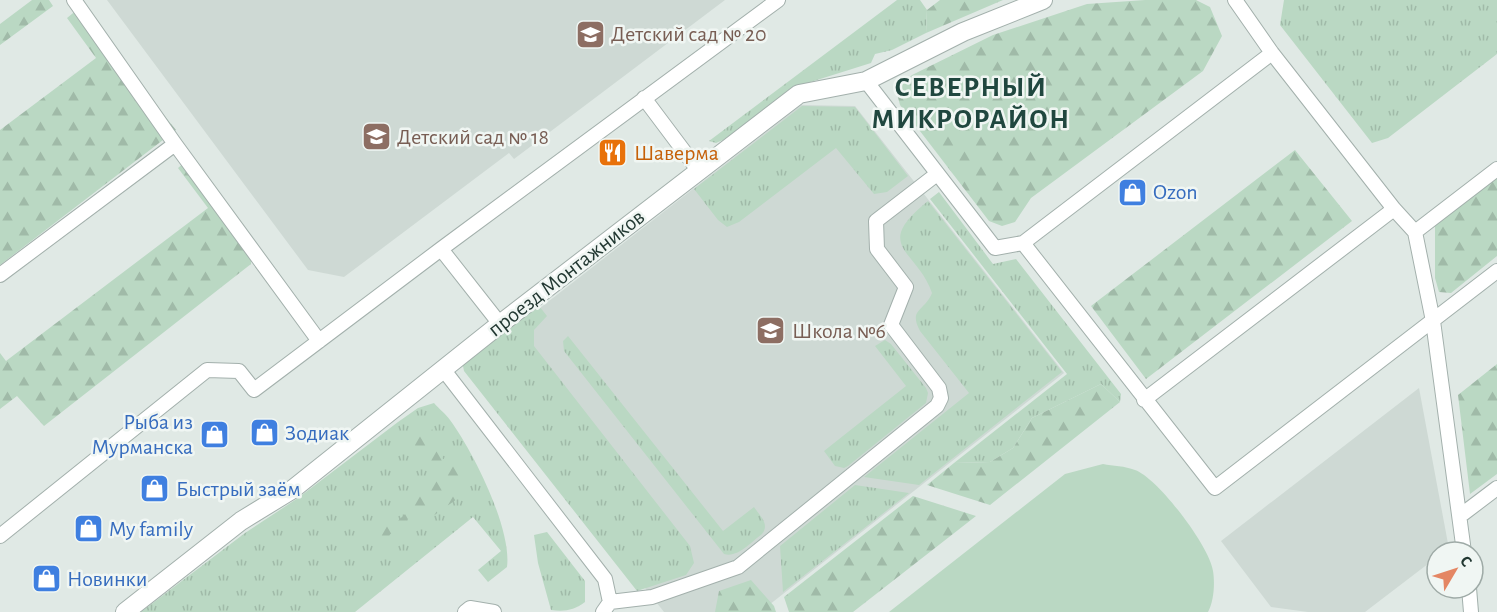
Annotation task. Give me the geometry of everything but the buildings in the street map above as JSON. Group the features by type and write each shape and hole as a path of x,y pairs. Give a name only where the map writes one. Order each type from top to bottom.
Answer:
{"street":[{"name":"проезд Монтажников","path":"125,612 241,521 293,489 500,324 799,94 866,81 963,32 1043,0"}],"lane":[{"path":"74,0 175,144 319,341"},
{"path":"0,536 207,370 239,372 254,390 778,0"},
{"path":"1235,0 1272,53 1394,209 1415,232 1433,321 1463,540"},
{"path":"866,81 995,248 1023,243 1272,53"},
{"path":"644,98 698,170"},
{"path":"0,275 175,144"},
{"path":"1415,232 1497,169"},
{"path":"443,369 605,579 607,607 652,597 738,567 937,406 941,398 939,388 891,325 906,287 877,249 876,221 937,174"},
{"path":"1144,400 1394,209"},
{"path":"1023,243 1215,488 1497,271"},
{"path":"441,249 500,324"},
{"path":"1460,516 1497,488"},
{"path":"465,612 470,608 494,612"}],"shaded area":[{"name":"Детский сад № 18","path":"107,0 725,0 514,159 509,153 344,277 308,270"},
{"name":"Школа №6","path":"801,105 855,106 1064,373 760,612 664,612 468,364"},
{"path":"1419,388 1447,540 1425,540 1425,566 1365,612 1308,612 1271,607 1221,541"}],"green space":[{"path":"32,0 49,0 53,6 0,45 0,24"},
{"path":"897,0 920,0 927,10 926,33 892,50 875,54 871,63 801,85 723,140 716,143 709,141"},
{"path":"940,0 1003,0 926,33 927,10"},
{"path":"1145,0 1196,0 1210,7 1222,36 1203,71 1031,198 1015,222 1002,226 989,221 900,105 896,90 912,75 993,35 1087,4"},
{"path":"1284,0 1497,0 1497,54 1388,138 1372,143 1280,25"},
{"path":"78,9 176,130 0,265 0,130 96,58 67,18"},
{"path":"802,106 855,107 908,176 887,192 874,194 836,148 739,222 727,227 718,220 694,189"},
{"path":"1295,150 1352,221 1146,379 1091,306"},
{"path":"191,157 251,251 251,264 44,426 17,396 0,409 0,353 6,361 208,208 178,168"},
{"path":"1497,177 1497,256 1451,293 1439,292 1435,278 1435,225"},
{"path":"939,192 993,264 1016,259 1121,394 1120,402 1101,384 1032,418 1013,448 990,462 954,463 1067,374 930,199"},
{"path":"928,201 1062,372 919,485 864,477 969,393 920,331 917,324 917,314 932,293 925,278 903,248 900,239 902,229 911,216"},
{"path":"536,302 547,316 534,330 534,346 690,546 694,563 686,575 637,591 464,371 462,361"},
{"path":"568,336 723,531 754,507 765,523 762,534 739,552 724,554 564,351 563,341"},
{"path":"885,340 891,344 926,388 928,393 926,403 848,466 844,468 835,466 824,451 906,386 875,346"},
{"path":"1497,364 1497,474 1470,494 1458,395"},
{"path":"1101,384 1120,402 990,505 927,485 954,463 990,462 1013,448 1032,418"},
{"path":"434,403 448,418 469,451 497,512 507,551 507,567 488,582 478,570 501,551 473,517 355,612 141,612 398,422 418,408"},
{"path":"431,426 443,459 460,462 468,482 457,499 429,519 409,518 379,544 374,522 387,517 392,526 413,507 413,499 435,481 420,458 412,432"},
{"path":"1103,464 1135,470 1145,476 1182,514 1203,546 1213,571 1212,603 1208,612 889,612 1065,474"},
{"path":"855,485 909,493 783,592 780,546"},
{"path":"913,496 976,516 853,612 789,612 784,597"},
{"path":"547,532 585,581 585,602 573,609 551,610 538,563 534,535"},
{"path":"751,580 774,606 776,612 715,612 719,591"}],"place":[{"name":"Детский сад № 20","path":"590,34"},
{"name":"Детский сад № 18","path":"376,137"},
{"name":"Шаверма","path":"613,153"},
{"name":"Ozon","path":"1132,192"},
{"name":"Школа №6","path":"771,331"},
{"name":"Зодиак","path":"264,433"},
{"name":"Рыба из Мурманска","path":"214,435"},
{"name":"Быстрый заём","path":"155,489"},
{"name":"My family","path":"88,529"},
{"name":"Новинки","path":"46,579"}],"district":[{"name":"СЕВЕРНЫЙ МИКРОРАЙОН","path":"971,104"}]}
